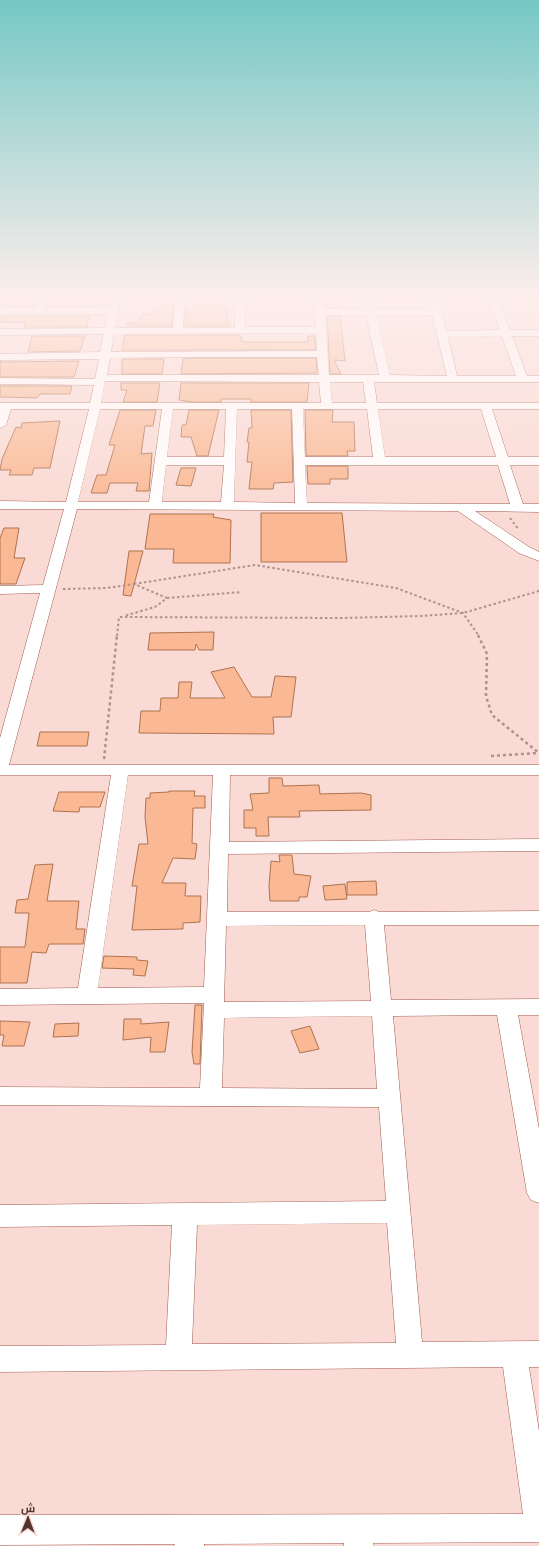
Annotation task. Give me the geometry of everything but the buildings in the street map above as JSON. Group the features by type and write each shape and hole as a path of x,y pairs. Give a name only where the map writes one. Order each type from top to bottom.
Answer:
{"street":[{"path":"105,367 104,388 95,406 71,506 0,769 539,770"},
{"path":"324,367 327,406"},
{"path":"383,367 385,379"},
{"path":"450,367 453,379"},
{"path":"519,367 523,379"},
{"path":"0,381 104,388 325,379 539,379"},
{"path":"368,380 380,461"},
{"path":"104,388 134,406"},
{"path":"485,405 502,462 518,508"},
{"path":"0,425 3,406 539,406"},
{"path":"155,506 168,406"},
{"path":"227,507 232,406"},
{"path":"297,406 301,506"},
{"path":"161,461 230,461"},
{"path":"300,461 539,461"},
{"path":"0,505 539,508"},
{"path":"459,507 524,550 539,557"},
{"path":"0,590 49,589"},
{"path":"86,995 111,770"},
{"path":"211,1096 222,770"},
{"path":"220,848 539,845"},
{"path":"217,919 374,917 539,918"},
{"path":"374,917 387,1098 410,1354"},
{"path":"0,997 86,995 214,1003 381,1007 539,1007"},
{"path":"506,1007 539,1193"},
{"path":"0,1096 387,1098"},
{"path":"0,1216 397,1212"},
{"path":"178,1358 185,1214"},
{"path":"0,1359 526,1354 539,1524"},
{"path":"11,1535 189,1538 358,1538 539,1528"}],"path":[{"path":"518,508 509,516 522,534"},
{"path":"49,589 107,588 255,565 396,588 463,613 483,643 487,654 486,696 492,715 539,753"},
{"path":"134,584 167,598 242,592"},
{"path":"119,617 341,618 463,613 539,591"},
{"path":"119,617 155,608 167,598"},
{"path":"111,770 119,617"}]}
